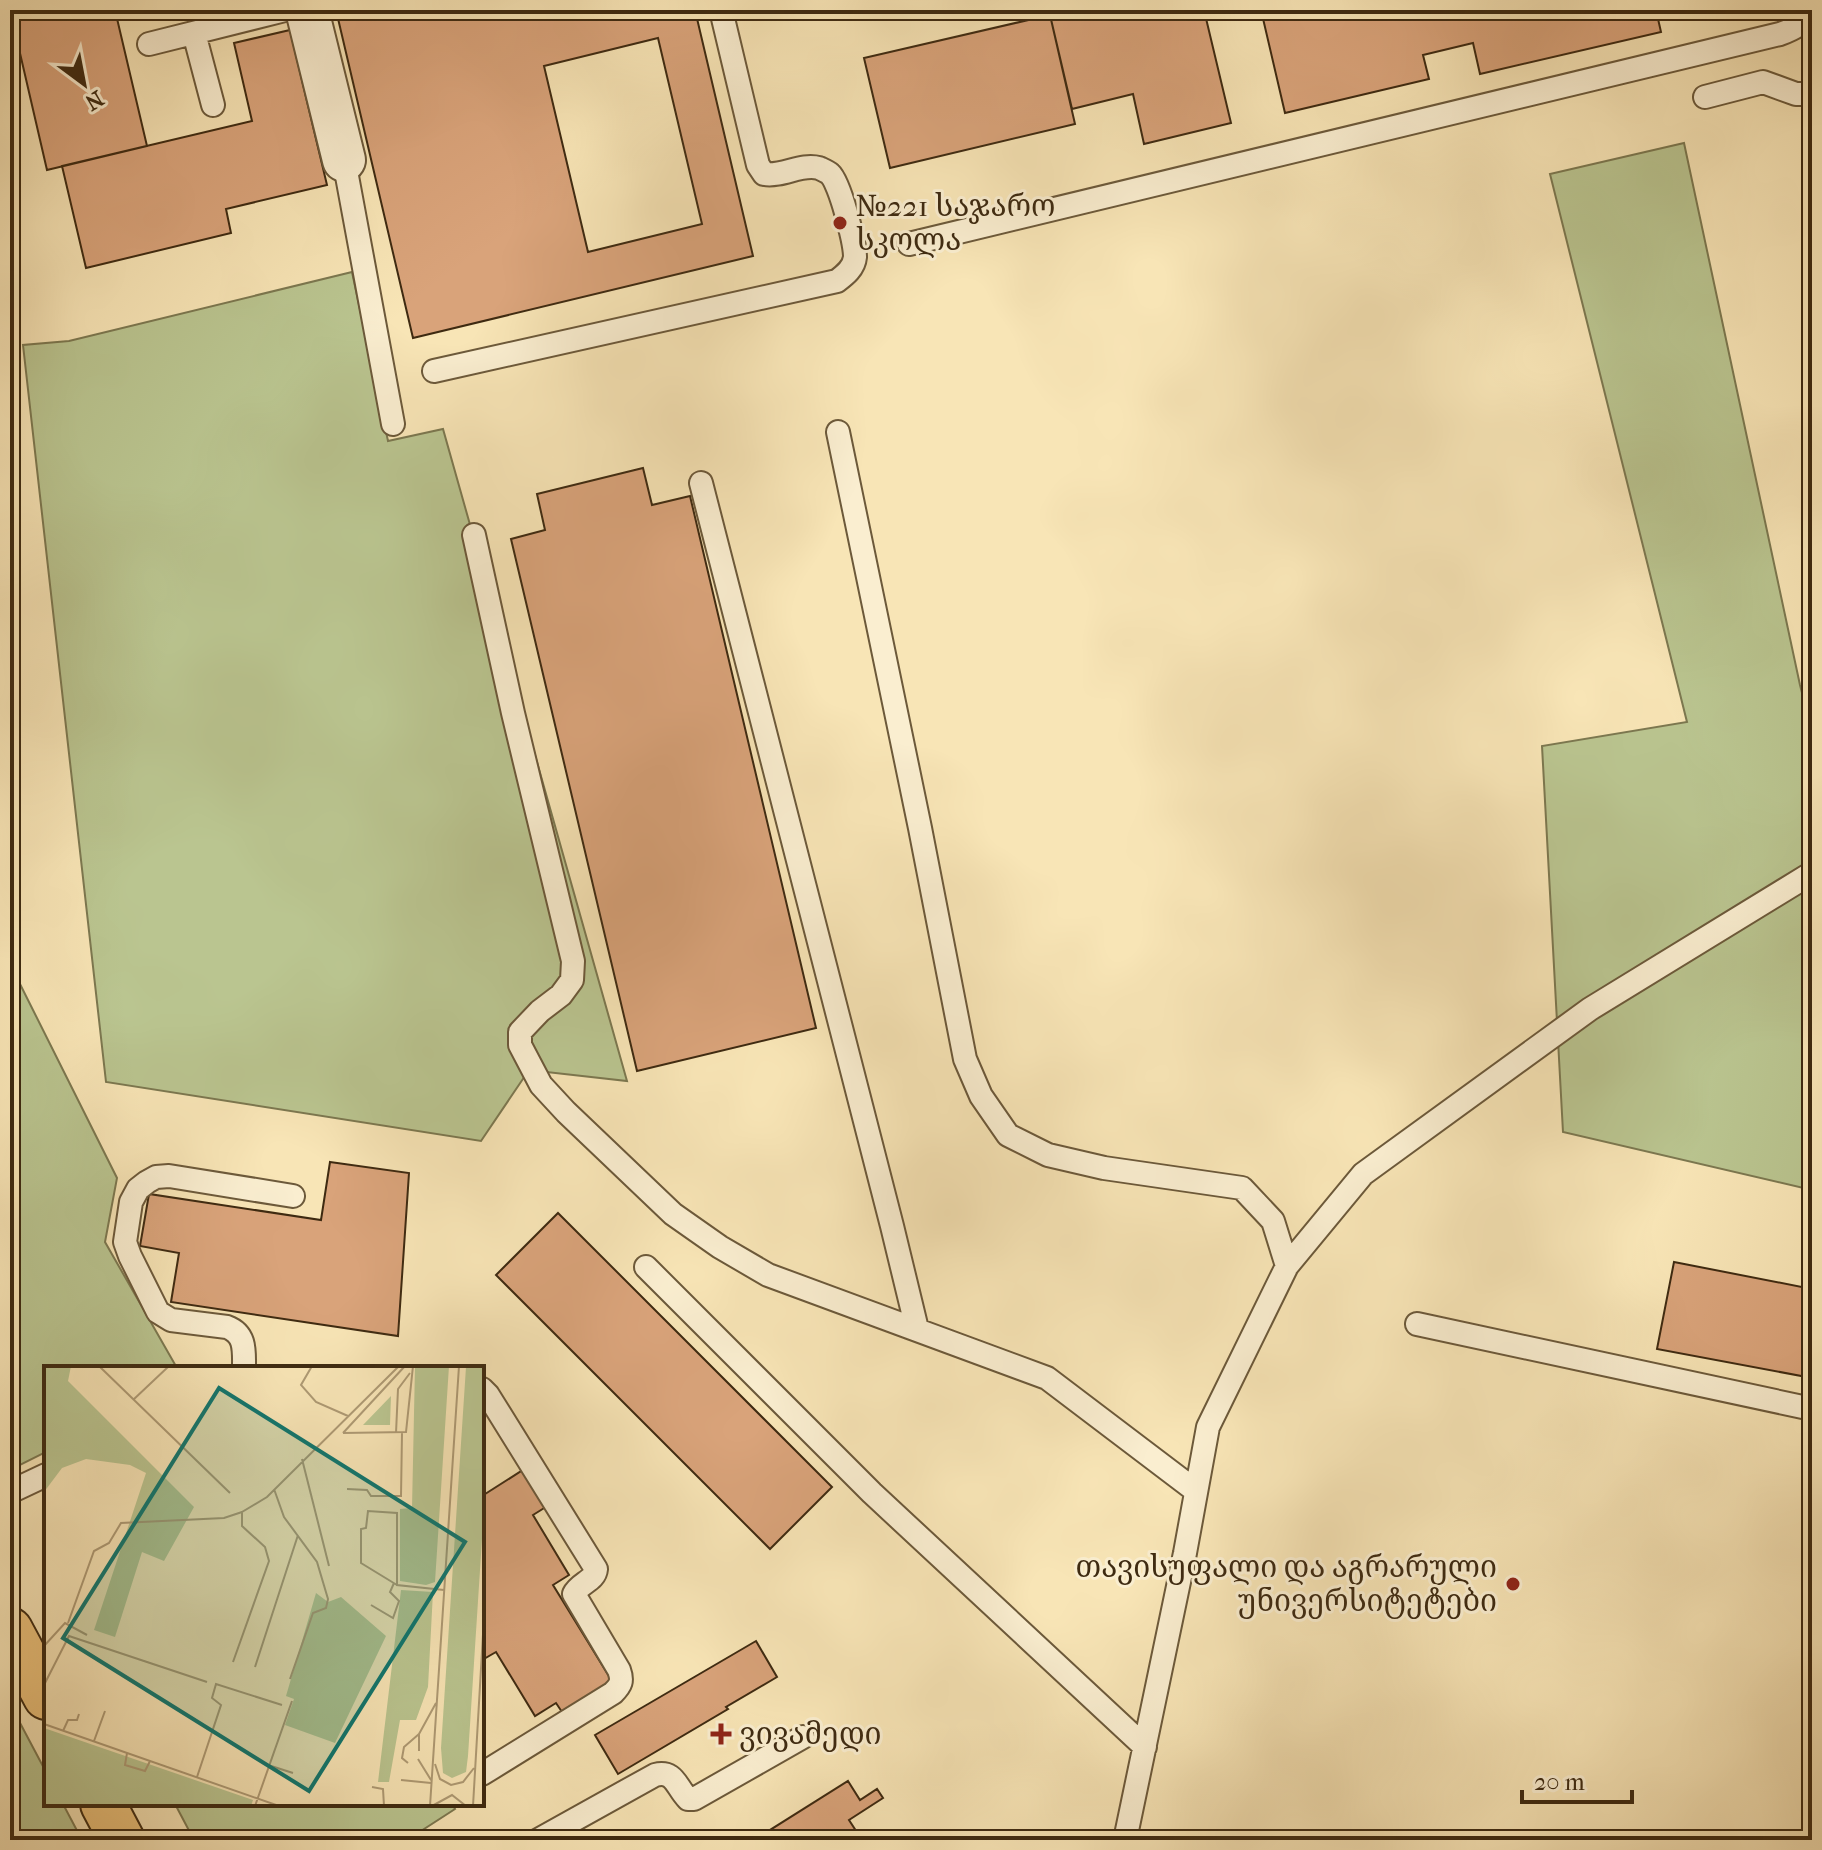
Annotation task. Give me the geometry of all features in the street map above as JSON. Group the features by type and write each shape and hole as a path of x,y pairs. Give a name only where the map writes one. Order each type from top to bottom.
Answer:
{"highway":[{"path":"10,1630 44,1693"},
{"path":"104,1806 122,1840"}],"street":[{"path":"307,10 344,160"}],"lane":[{"path":"149,44 285,10"},
{"path":"434,371 837,281 849,271 855,259 852,238 838,186 831,174 808,167 774,176 764,174 758,165 721,10"},
{"path":"909,244 1780,34 1804,21 1809,10"},
{"path":"194,33 213,105"},
{"path":"1705,97 1763,82 1796,94 1812,94"},
{"path":"344,160 393,424"},
{"path":"838,432 965,1059 981,1096 1008,1135 1048,1155 1104,1168 1242,1188 1273,1221 1287,1266"},
{"path":"701,483 917,1329"},
{"path":"474,535 573,961 572,980 567,988 520,1032 520,1045 541,1085 673,1214 720,1247 768,1275 1047,1378 1196,1491"},
{"path":"1125,1840 1208,1427 1287,1266 1363,1174 1590,1009 1812,873"},
{"path":"244,1366 242,1338 236,1330 171,1320 158,1312 125,1242 131,1202 138,1189 147,1182 156,1177 169,1176 293,1196"},
{"path":"646,1267 872,1493 1145,1747"},
{"path":"1417,1324 1812,1409"},
{"path":"484,1391 596,1569 594,1576 579,1586 574,1594 622,1679 613,1693 484,1773"},
{"path":"10,1492 44,1476"},
{"path":"538,1840 655,1775 671,1775 688,1799 694,1799 803,1737"}],"green space":[{"path":"1684,143 1812,732 1812,1190 1563,1132 1542,746 1687,722 1550,174"},
{"path":"352,272 388,441 443,429 627,1081 529,1070 481,1141 106,1082 23,345 69,341"},
{"path":"10,964 117,1178 105,1242 176,1366 44,1366 44,1453 10,1470"},
{"path":"10,1704 44,1768 44,1806 64,1806 82,1840 10,1840"},
{"path":"176,1806 453,1806 455,1809 407,1840 194,1840"}],"building":[{"path":"10,10 115,10 147,146 47,170"},
{"path":"336,10 695,10 753,256 413,338","holes":["658,38 702,224 588,252 544,66"]},
{"path":"1027,10 1069,10 1030,19"},
{"path":"1069,10 1204,10 1231,123 1144,144 1133,94 1072,109 1050,15"},
{"path":"1261,10 1656,10 1661,32 1480,74 1473,43 1423,55 1429,79 1285,113"},
{"path":"1050,15 1075,124 890,168 864,58"},
{"path":"290,30 327,185 226,209 231,233 86,268 62,166 252,121 234,43"},
{"path":"643,468 652,505 690,496 816,1028 637,1071 511,539 545,530 537,494"},
{"path":"330,1162 409,1173 398,1336 171,1302 179,1253 140,1246 149,1194 321,1220"},
{"path":"558,1213 832,1487 770,1549 496,1275"},
{"path":"1674,1262 1812,1289 1812,1378 1657,1349"},
{"path":"526,1468 549,1505 533,1515 569,1575 553,1585 612,1681 562,1712 556,1703 535,1716 496,1652 484,1659 484,1495"},
{"path":"756,1641 777,1677 618,1774 595,1735"},
{"path":"848,1781 860,1800 877,1789 883,1798 849,1820 862,1840 754,1840"}],"place":[{"name":"№221 საჯარო სკოლა","path":"840,223"},
{"name":"თავისუფალი და აგრარული უნივერსიტეტები","path":"1513,1584"},
{"name":"ვივამედი","path":"721,1734"}]}
